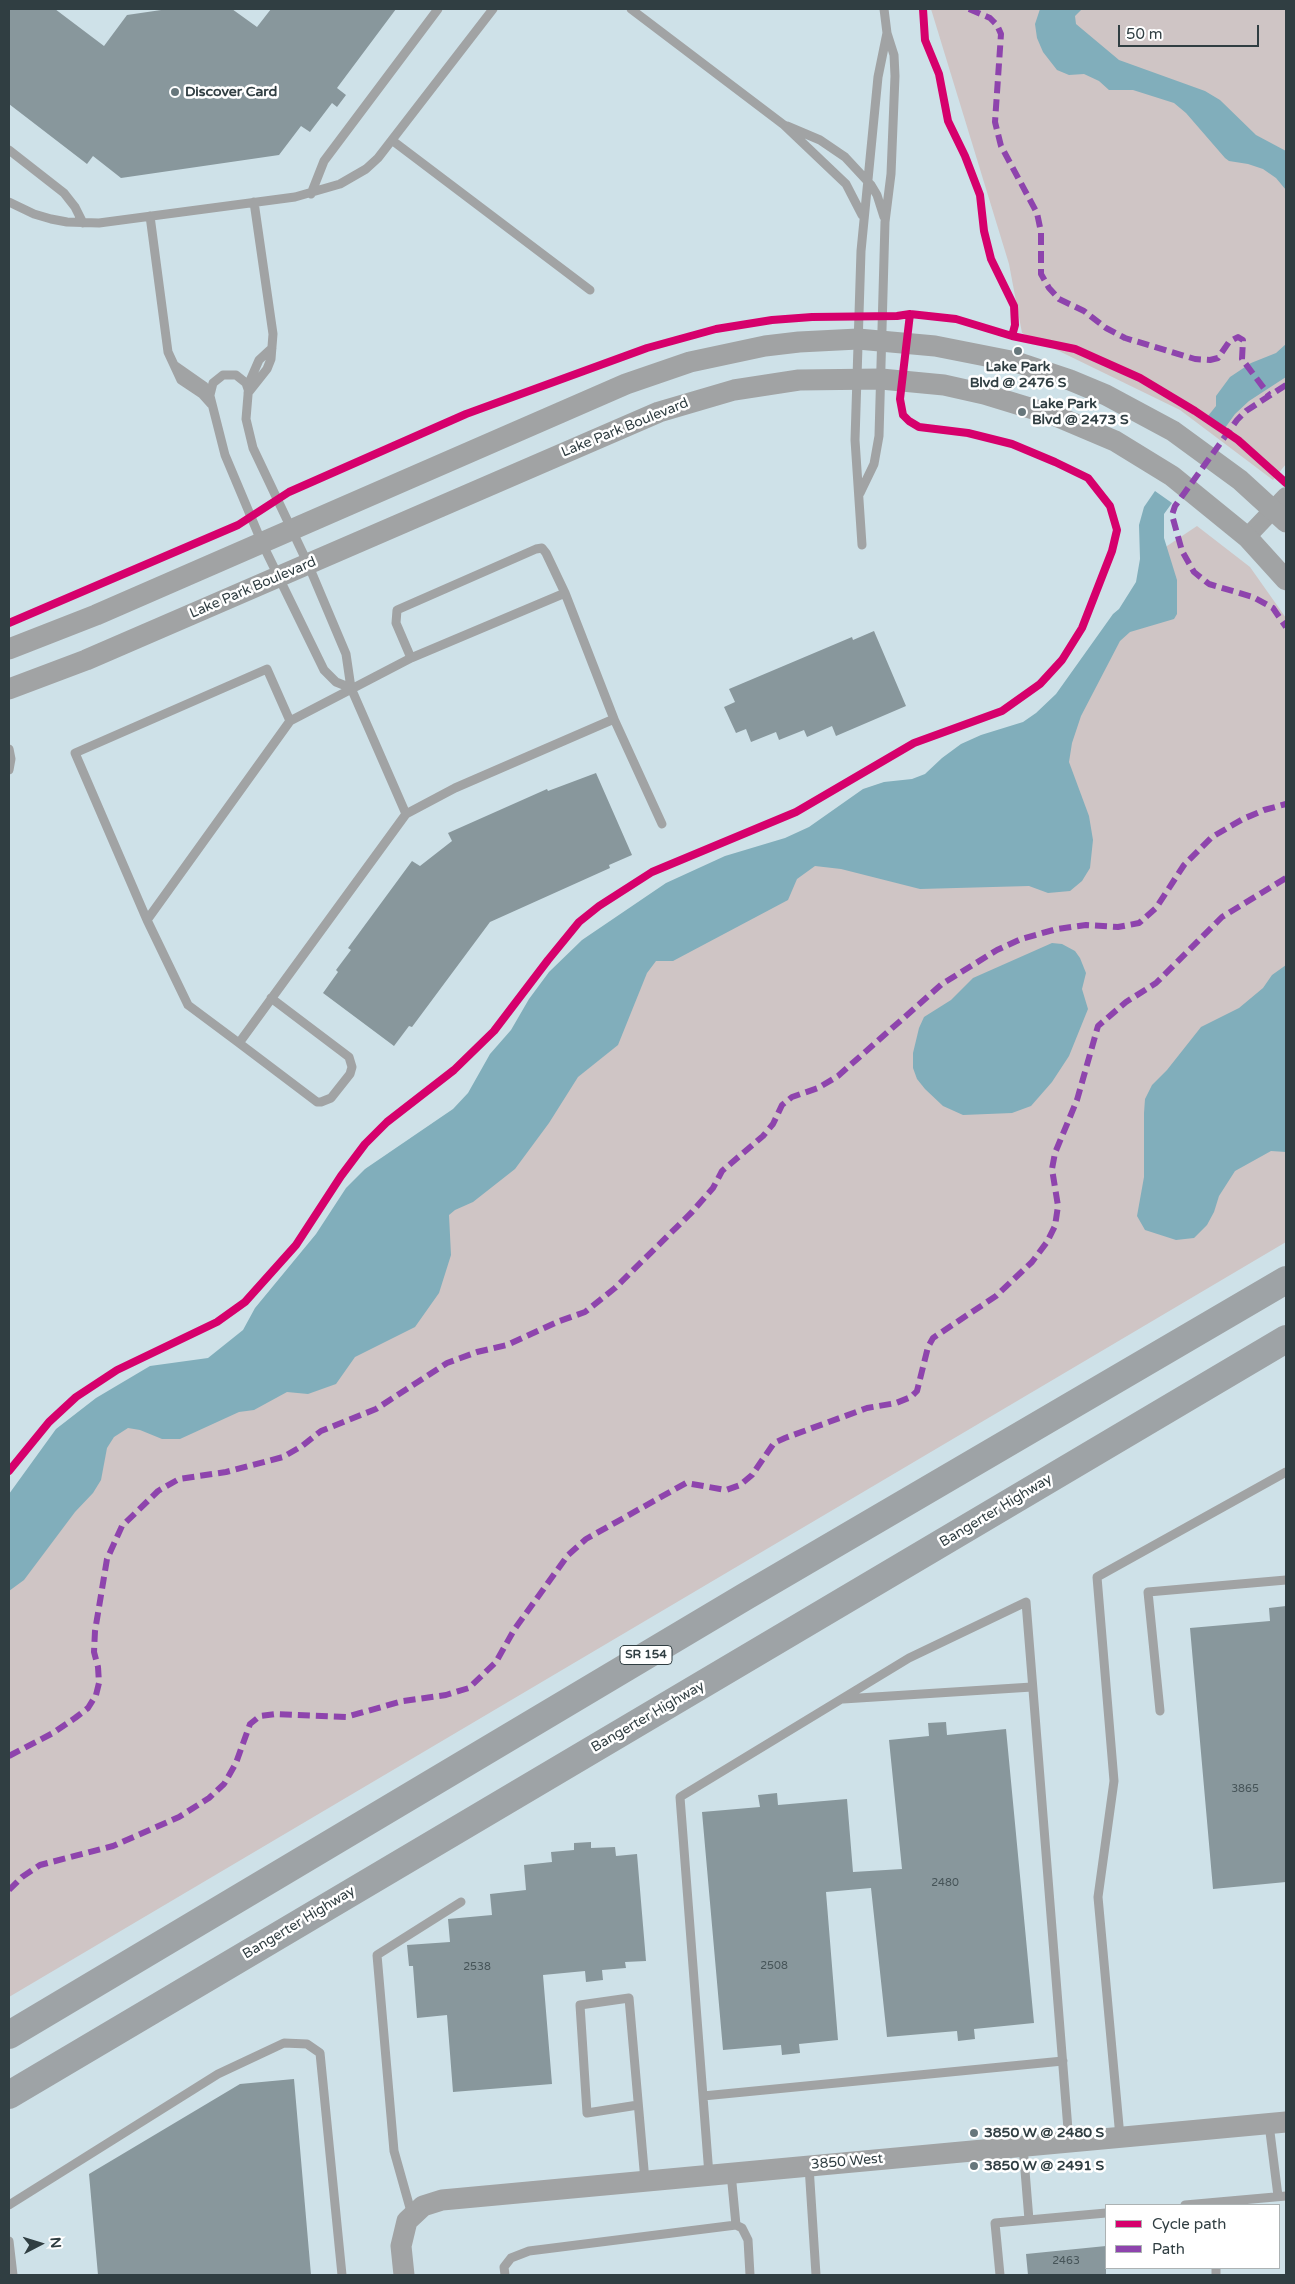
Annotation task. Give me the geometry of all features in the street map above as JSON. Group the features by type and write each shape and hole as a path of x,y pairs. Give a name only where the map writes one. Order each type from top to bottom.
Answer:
{"highway":[{"name":"SR 154","path":"9,2035 729,1606 1286,1280"},
{"name":"Bangerter Highway","path":"9,2095 1286,1339"}],"street":[{"path":"9,649 96,615 656,372 690,362 765,346 858,339 882,340 935,346 1016,362 1070,380 1106,395 1173,431 1282,509 1248,537"},
{"name":"Lake Park Boulevard","path":"9,689 62,670 667,409 734,390 800,380 880,378 944,386 984,394 1039,410 1086,428 1142,456 1172,476 1248,537 1286,580"},
{"name":"3850 West","path":"412,2216 423,2206 442,2200 1277,2123"},
{"path":"404,2275 402,2237 407,2221 412,2216"}],"lane":[{"path":"311,194 324,161 438,9"},
{"path":"9,202 34,214 50,219 83,224 311,194 340,184 354,177 378,158 393,141 493,9"},
{"path":"631,9 784,125 846,184 853,194 863,218"},
{"path":"860,493 868,479 878,450 885,222 891,174 895,76 894,55 887,33 884,9"},
{"path":"862,545 860,493 855,450 863,218 880,59 887,33"},
{"path":"784,125 803,132 832,148 866,178 878,195 885,222"},
{"path":"393,141 590,290"},
{"path":"9,150 64,193 75,207 83,224"},
{"path":"247,392 267,369 272,348 273,327 254,202"},
{"path":"150,216 166,339 174,365 182,380 202,394 213,408"},
{"path":"174,365 204,386 210,395 225,455 262,543 324,670 336,682 351,688"},
{"path":"210,395 213,383 223,375 236,375 246,383 246,419 253,448 308,564 346,654 351,688 406,814"},
{"path":"411,658 396,623 397,610 542,548 565,593 614,719 662,824"},
{"path":"147,920 290,721 411,658 565,593"},
{"path":"271,998 348,1057 352,1067 350,1074 331,1098 317,1102 188,1005 147,920 75,754 266,669 290,721"},
{"path":"238,1043 406,814 455,788 614,719"},
{"path":"9,749 9,770"},
{"path":"1120,2137 1098,1897 1114,1780 1097,1577 1286,1472"},
{"path":"1160,1711 1148,1592 1286,1580"},
{"path":"709,2175 680,1797 909,1658 1026,1602 1069,2142"},
{"path":"840,1699 1032,1687"},
{"path":"412,2216 394,2151 378,1955 461,1902"},
{"path":"638,2106 587,2113 580,2005 629,1998 645,2181"},
{"path":"9,2205 218,2074 284,2043 307,2044 320,2053 342,2275"},
{"path":"703,2096 1063,2061"},
{"path":"1209,2204 1282,2196 1277,2123"},
{"path":"1023,2146 1029,2220"},
{"path":"809,2166 816,2275"},
{"path":"731,2173 736,2225"},
{"path":"1000,2275 994,2223 1105,2213"},
{"path":"504,2275 504,2267 511,2258 528,2251 736,2225 742,2228 748,2240 750,2275"},
{"path":"9,2241 12,2275"}],"shaded area":[{"path":"931,9 1286,9 1286,464 1273,480 1180,410 1022,333 1009,264"},
{"path":"1197,526 1250,567 1286,618 1286,1242 9,1997 9,1509 75,1456 255,1343 624,949 1059,722 1164,548"}],"water":[{"path":"1040,9 1082,9 1075,16 1076,24 1119,60 1205,91 1220,100 1256,135 1286,151 1286,190 1276,178 1263,169 1229,161 1225,158 1186,113 1174,103 1133,90 1109,90 1099,81 1084,74 1069,75 1057,70 1043,52 1037,38 1035,24"},
{"path":"1286,344 1286,377 1249,401 1235,414 1225,428 1208,416 1216,406 1216,396 1230,377 1251,363 1276,353"},
{"path":"1155,491 1172,503 1164,514 1164,538 1177,580 1177,614 1174,619 1130,632 1120,641 1081,716 1072,743 1069,762 1089,816 1093,840 1090,868 1082,881 1070,891 1048,893 1029,886 920,889 841,869 815,866 797,879 788,900 673,961 656,961 647,973 618,1045 578,1077 549,1123 515,1169 473,1202 455,1210 449,1215 451,1255 439,1293 415,1327 355,1357 336,1384 308,1394 287,1392 254,1410 239,1412 180,1439 162,1439 140,1430 128,1428 114,1437 107,1448 101,1480 93,1493 75,1512 24,1580 9,1591 9,1494 56,1429 96,1398 150,1366 208,1358 243,1330 255,1308 316,1234 346,1188 365,1169 453,1109 468,1093 490,1054 511,1030 529,999 549,972 582,940 666,883 725,856 785,838 809,827 863,789 884,782 912,779 925,774 961,744 981,735 1023,722 1036,713 1056,694 1113,614 1119,609 1136,582 1140,559 1139,525 1144,507"},
{"path":"1052,943 1062,944 1075,951 1080,958 1086,973 1082,989 1088,1009 1069,1056 1052,1082 1031,1106 1012,1113 963,1115 943,1106 917,1079 913,1068 913,1053 919,1028 924,1017 951,1000 973,978"},
{"path":"1286,965 1286,1152 1271,1151 1235,1171 1219,1196 1207,1225 1194,1238 1176,1240 1145,1230 1137,1216 1144,1177 1145,1099 1152,1085 1167,1070 1201,1027 1239,1008 1263,988 1272,975"}],"building":[{"name":"Discover Card","path":"9,9 55,9 104,46 127,15 168,9 232,9 257,27 271,9 396,9 337,88 346,95 337,107 332,103 310,132 301,126 279,155 121,178 93,156 87,164 9,104"},
{"path":"874,631 906,706 836,736 832,726 807,737 804,730 779,740 776,732 751,742 746,729 736,733 724,707 735,702 729,689 852,637 853,640"},
{"path":"596,773 632,855 609,865 610,868 490,922 412,1027 409,1026 394,1046 323,993 338,972 336,970 351,950 348,948 412,861 420,866 452,841 448,833 547,789 548,791"},
{"path":"1286,1606 1286,1882 1213,1889 1190,1628 1270,1621 1269,1608"},
{"path":"946,1722 947,1735 1006,1729 1034,2023 974,2029 975,2039 958,2041 957,2031 887,2037 871,1888 826,1892 838,2040 799,2044 800,2053 782,2055 781,2045 723,2050 702,1812 760,1807 758,1795 777,1793 778,1805 847,1799 853,1872 902,1869 889,1740 929,1736 928,1723"},
{"path":"591,1842 591,1848 615,1847 616,1856 637,1854 646,1961 625,1962 626,1968 602,1970 603,1980 586,1982 585,1971 543,1975 552,2084 453,2092 447,2015 417,2018 413,1966 409,1966 407,1945 450,1942 448,1919 492,1915 490,1894 526,1890 524,1865 552,1862 551,1852 574,1850 574,1843"},
{"path":"294,2079 311,2275 98,2275 89,2174 240,2084"},
{"path":"1105,2246 1106,2275 1028,2275 1026,2254"}],"marked path":[{"path":"969,9 990,18 997,25 1001,34 995,122 1001,146 1037,213 1041,232 1041,274 1049,288 1059,299 1084,311 1106,328 1125,338 1195,359 1210,360 1218,358 1229,342 1238,337 1243,340 1242,359 1269,395"},
{"path":"1286,385 1246,411 1237,420 1175,506 1172,515 1182,551 1194,572 1209,584 1253,597 1273,608 1286,627"},
{"path":"9,1756 53,1733 75,1718 88,1708 96,1695 99,1683 98,1667 94,1652 95,1631 107,1559 122,1526 158,1491 179,1479 226,1472 283,1457 302,1446 321,1431 376,1409 447,1363 477,1352 507,1345 557,1322 585,1312 615,1288 692,1212 713,1188 722,1171 763,1136 773,1124 782,1105 792,1097 818,1088 838,1076 942,984 997,950 1021,939 1057,929 1086,925 1118,927 1139,923 1156,908 1184,865 1212,837 1243,819 1264,810 1286,804"},
{"path":"9,1890 22,1877 40,1865 113,1846 179,1817 209,1798 224,1784 236,1763 250,1724 260,1716 276,1714 346,1717 403,1701 446,1695 469,1688 496,1662 514,1630 568,1555 586,1539 686,1483 726,1490 740,1485 752,1475 774,1443 785,1438 867,1408 896,1403 911,1397 917,1391 928,1347 933,1338 996,1296 1032,1262 1047,1242 1055,1226 1058,1206 1052,1169 1055,1153 1077,1100 1098,1026 1126,1002 1156,983 1222,917 1286,878"}],"cycle path":[{"path":"923,9 925,40 939,74 948,121 965,156 980,195 984,231 991,259 1014,306 1015,325 1012,336"},
{"path":"9,623 238,525 289,492 466,414 647,348 716,329 772,320 910,314 956,319 1012,336 1075,349 1140,378 1195,411 1238,440 1286,483"},
{"path":"9,1471 49,1422 76,1397 117,1370 217,1322 245,1302 296,1245 341,1176 365,1144 387,1122 454,1070 494,1031 579,922 599,906 652,872 796,812 914,743 1002,711 1040,684 1062,660 1082,628 1112,551 1117,530 1110,506 1088,478 1055,462 1012,444 968,433 919,427 909,421 903,415 900,399 910,314"}],"place":[{"name":"Discover Card","path":"175,92"},
{"name":"Lake Park Blvd @ 2476 S","path":"1018,351"},
{"name":"Lake Park Blvd @ 2473 S","path":"1022,412"},
{"name":"3850 W @ 2480 S","path":"974,2133"},
{"name":"3850 W @ 2491 S","path":"974,2166"}]}
